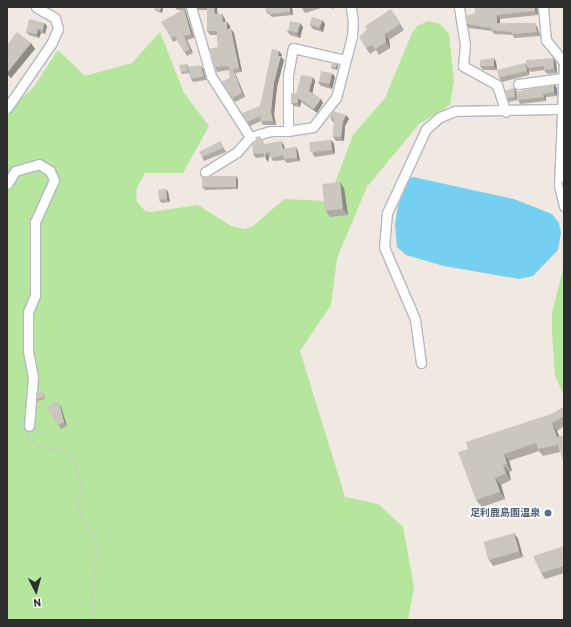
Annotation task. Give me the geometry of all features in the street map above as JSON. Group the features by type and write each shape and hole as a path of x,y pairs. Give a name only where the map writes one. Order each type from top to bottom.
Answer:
{"street":[{"path":"7,108 51,44 58,29 55,18 36,7"},
{"path":"191,7 211,76 250,137"},
{"path":"205,172 238,152 250,137 271,131 288,131 313,126 336,98 352,36 353,22 351,7"},
{"path":"459,7 465,44 463,66 497,85 506,112"},
{"path":"543,7 546,40 564,60 564,109 559,186 564,206"},
{"path":"288,131 288,75 293,48 345,60"},
{"path":"518,84 563,78"},
{"path":"422,364 415,319 384,247 387,213 426,129 440,117 454,111 506,112 564,109"},
{"path":"7,184 15,171 39,164 50,171 54,180 35,222 35,295 28,312 28,351 34,377 29,426"}],"path":[{"path":"29,426 28,440 38,446 60,450 69,455 81,480 83,489 78,503 81,515 97,543 93,599 95,620"}],"green space":[{"path":"428,21 440,24 449,34 454,80 450,105 419,124 367,187 337,258 331,305 300,351 345,497 378,504 403,527 414,587 408,620 7,620 7,110 33,88 58,50 85,76 132,63 160,32 184,93 209,126 183,173 145,173 136,190 137,202 145,211 151,212 198,205 231,226 245,229 252,227 284,199 325,201 332,191 353,135 385,98 412,33 417,26"},
{"path":"564,265 564,395 555,376 552,313"}],"water":[{"path":"413,177 514,199 552,214 559,223 561,233 558,250 533,276 519,279 444,266 406,255 397,247 395,224 398,206 409,179"}],"building":[{"path":"155,7 161,7 160,11 154,9"},
{"path":"207,7 214,7 215,14 222,14 223,22 227,22 227,29 231,29 239,68 233,69 242,93 232,98 222,82 230,78 229,66 215,67 208,49 218,47 217,31 207,31"},
{"path":"265,7 290,7 290,12 269,14 269,10 266,11"},
{"path":"475,7 535,7 535,11 497,15 497,23 535,23 537,32 512,34 512,32 491,30 491,28 466,24 465,16 475,13"},
{"path":"184,9 191,34 184,36 190,49 184,52 175,36 171,38 161,22"},
{"path":"391,9 400,24 385,34 386,42 375,49 372,45 366,48 359,37 367,29 365,26"},
{"path":"312,17 322,20 319,28 310,25"},
{"path":"29,19 44,23 43,30 38,29 37,34 26,32"},
{"path":"290,21 300,23 298,33 288,31"},
{"path":"17,32 31,43 7,73 7,45"},
{"path":"272,49 279,51 278,56 281,56 274,83 271,112 273,121 261,121 261,116 247,122 242,113 260,106"},
{"path":"494,58 494,66 480,66 480,60"},
{"path":"553,58 554,69 544,70 544,66 527,68 526,60"},
{"path":"332,62 337,63 336,68 331,67"},
{"path":"525,63 527,71 499,78 497,70"},
{"path":"187,64 188,71 181,72 179,65"},
{"path":"200,65 204,76 191,79 188,67"},
{"path":"321,71 332,73 330,84 319,82"},
{"path":"301,75 313,77 309,91 321,99 314,109 298,98 298,103 291,103 291,93 296,94"},
{"path":"554,84 554,92 543,94 544,97 517,100 516,92"},
{"path":"514,88 515,97 506,98 504,91"},
{"path":"333,111 346,115 343,122 341,137 333,137 334,119 330,117"},
{"path":"260,136 265,144 281,141 283,149 296,147 297,158 284,159 283,155 271,158 270,152 266,153 266,159 263,153 253,154 252,144 257,142 255,137"},
{"path":"331,140 332,150 310,152 309,142"},
{"path":"220,141 223,148 202,157 199,152"},
{"path":"202,176 236,176 236,187 202,187"},
{"path":"564,181 564,192 561,182"},
{"path":"340,182 343,209 325,211 322,184"},
{"path":"166,189 167,199 159,200 158,190"},
{"path":"42,391 44,397 36,399 36,392"},
{"path":"54,402 59,403 64,422 58,425 47,409"},
{"path":"564,406 564,416 552,423 557,437 564,435 564,464 558,445 538,449 536,443 504,454 507,464 503,465 506,473 495,478 500,492 476,500 458,452 468,449 466,442 554,413"},
{"path":"514,533 519,551 488,560 483,542"},
{"path":"564,546 564,566 541,573 533,556"}],"place":[{"name":"足利鹿島園温泉","path":"548,513"}]}
